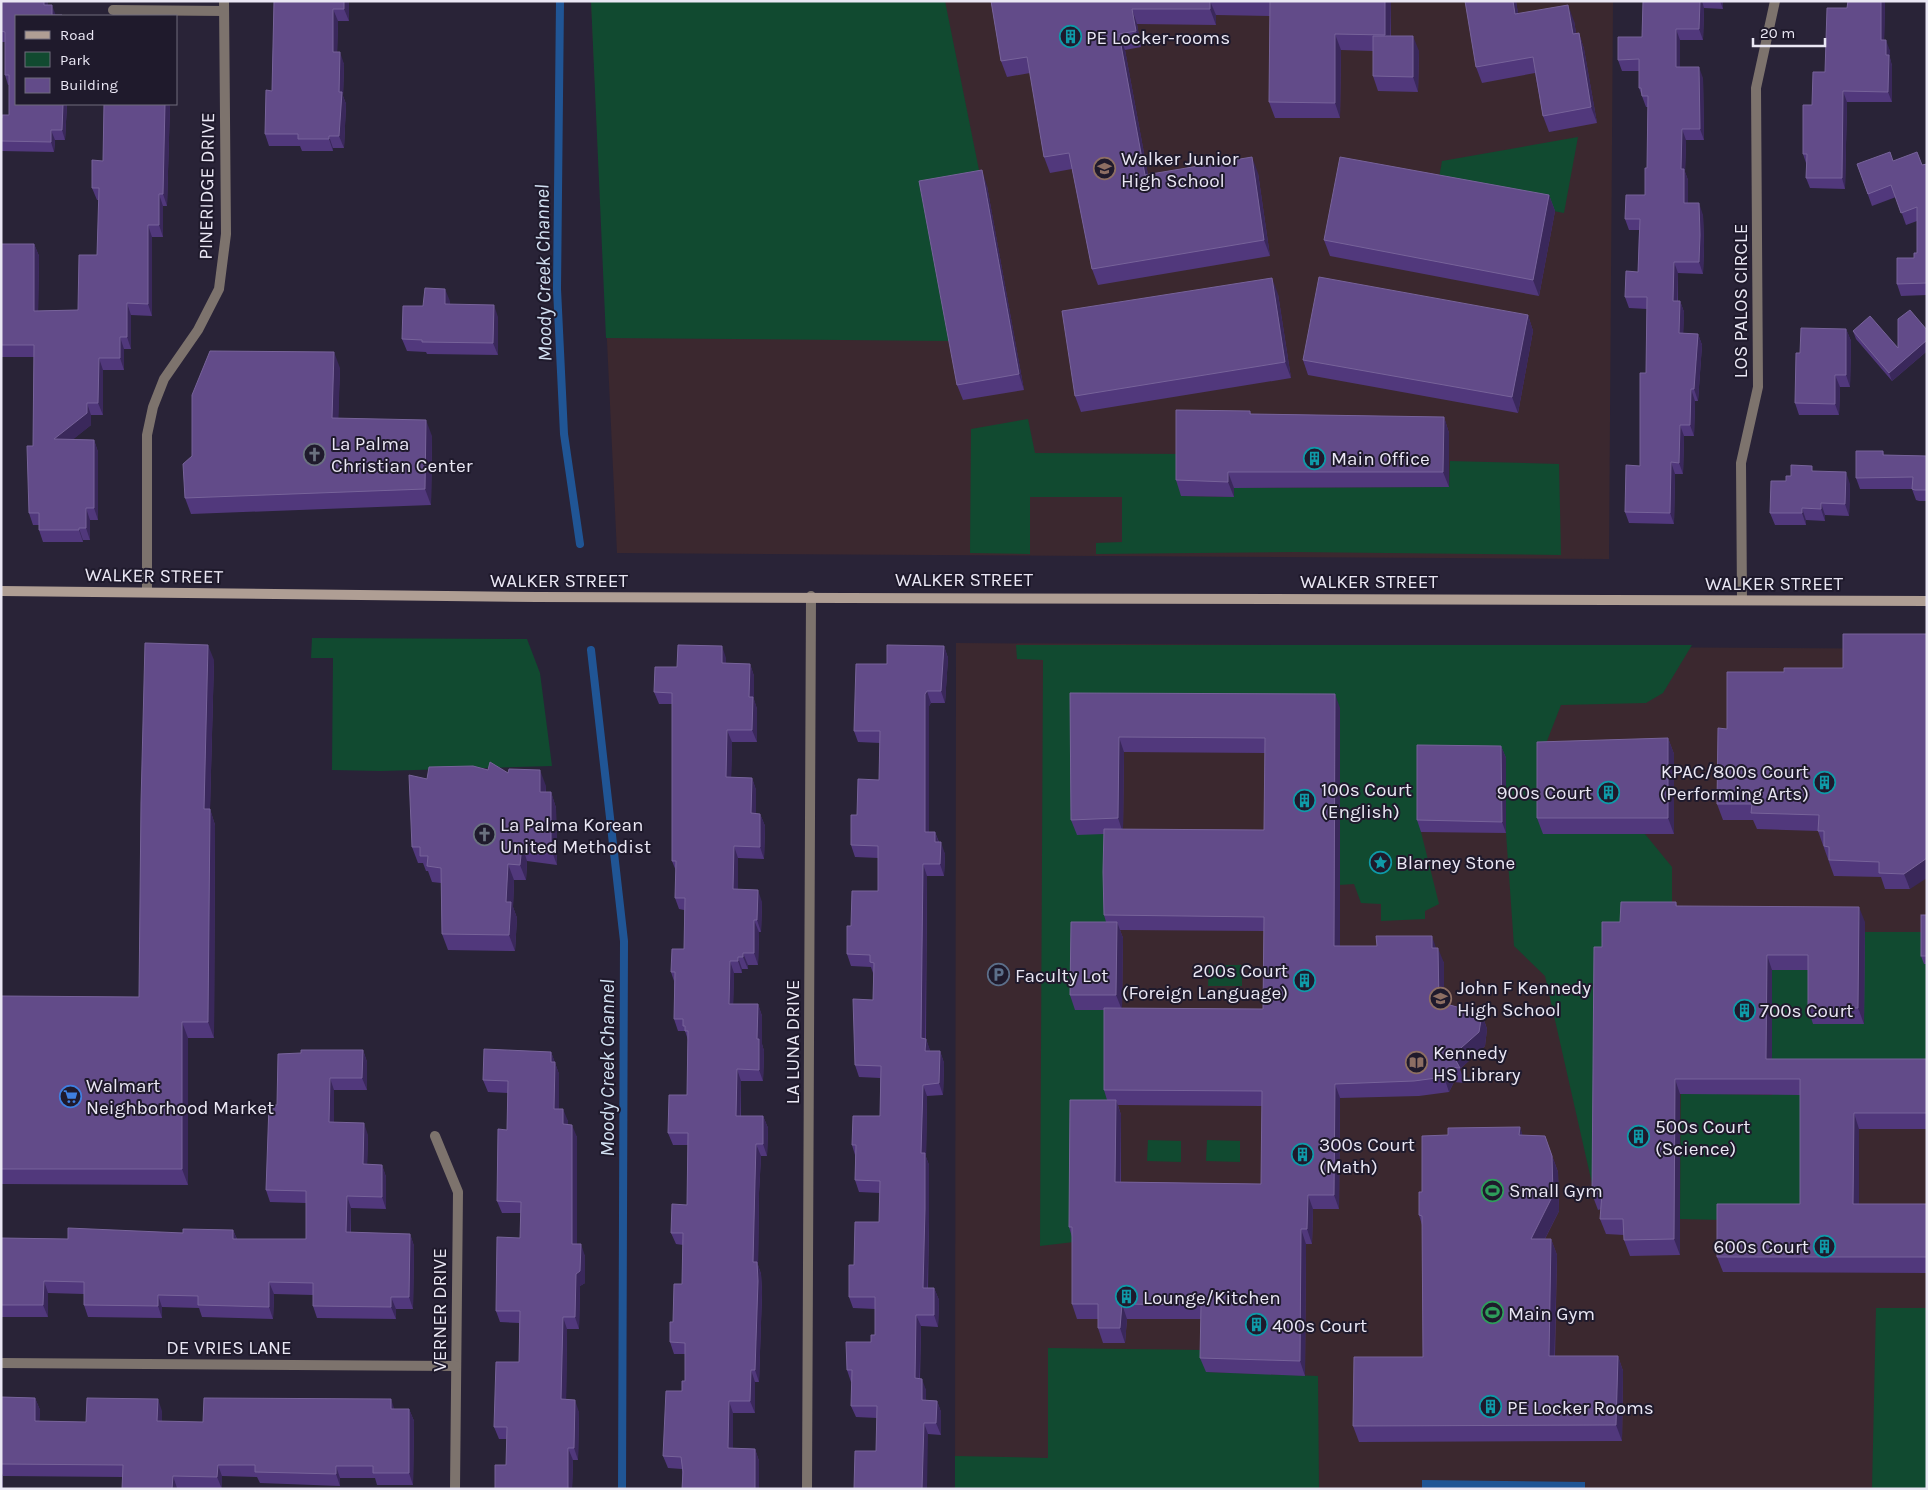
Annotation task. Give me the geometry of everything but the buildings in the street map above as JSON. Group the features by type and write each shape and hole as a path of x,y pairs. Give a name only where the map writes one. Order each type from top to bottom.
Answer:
{"main road":[{"name":"WALKER STREET","path":"1,591 536,597 811,596 1927,601"}],"street":[{"name":"LOS PALOS CIRCLE","path":"1742,600 1741,463 1758,387 1756,88 1775,1"},
{"path":"113,10 224,6"},
{"name":"PINERIDGE DRIVE","path":"148,592 147,435 153,407 164,379 198,330 219,289 226,234 224,6"},
{"name":"LA LUNA DRIVE","path":"808,1489 811,596"},
{"name":"VERNER DRIVE","path":"435,1136 458,1192 455,1489"},
{"name":"DE VRIES LANE","path":"1,1363 456,1366"}],"shaded area":[{"name":"Walker Junior High School","path":"591,1 1613,1 1609,559 617,553"},
{"name":"John F Kennedy High School","path":"956,643 1927,649 1927,1489 955,1489"}],"green space":[{"path":"591,1 945,1 981,180 951,341 606,338"},
{"path":"1578,137 1564,213 1437,189 1442,161"},
{"path":"1028,419 1035,453 1181,454 1182,496 1233,497 1234,488 1449,487 1450,461 1559,464 1561,555 1295,552 1096,554 1096,543 1122,542 1122,497 1030,497 1030,554 970,553 971,429"},
{"path":"312,638 527,639 540,673 552,766 381,771 332,770 333,658 311,658"},
{"path":"1016,645 1692,645 1663,693 1646,703 1561,705 1540,759 1645,834 1672,867 1672,917 1598,1210 1545,976 1514,946 1506,833 1505,758 1422,757 1421,832 1439,904 1425,911 1425,919 1381,921 1381,904 1361,903 1354,884 1339,885 1340,708 1076,707 1077,834 1109,834 1109,1115 1074,1242 1040,1246 1043,660 1017,659"},
{"path":"1865,932 1924,932 1924,964 1927,964 1927,1075 1806,1075 1824,1212 1722,1220 1680,1219 1681,1064 1715,1094 1772,1095 1772,970 1813,970"},
{"path":"1209,965 1242,965 1242,986 1208,986"},
{"path":"1148,1140 1181,1141 1181,1162 1147,1161"},
{"path":"1207,1140 1240,1141 1240,1162 1206,1161"},
{"path":"1876,1308 1927,1308 1927,1489 1872,1489"},
{"path":"1048,1348 1206,1350 1206,1372 1318,1376 1319,1489 955,1489 955,1456 1048,1458"}],"water":[{"path":"1422,1480 1585,1482 1585,1489 1422,1489"}],"waterway":[{"name":"Moody Creek Channel","path":"560,1 557,289 564,434 580,544"},
{"name":"Moody Creek Channel","path":"591,650 624,941 622,1489"}],"place":[{"name":"PE Locker-rooms","path":"1070,37"},
{"name":"Walker Junior High School","path":"1105,169"},
{"name":"La Palma Christian Center","path":"315,454"},
{"name":"Main Office","path":"1315,458"},
{"name":"KPAC/800s Court (Performing Arts)","path":"1825,782"},
{"name":"900s Court","path":"1608,792"},
{"name":"100s Court (English)","path":"1305,800"},
{"name":"La Palma Korean United Methodist","path":"484,835"},
{"name":"Blarney Stone","path":"1380,862"},
{"name":"Faculty Lot","path":"999,975"},
{"name":"200s Court (Foreign Language)","path":"1304,981"},
{"name":"John F Kennedy High School","path":"1441,998"},
{"name":"700s Court","path":"1744,1010"},
{"name":"Kennedy HS Library","path":"1417,1063"},
{"name":"Walmart Neighborhood Market","path":"70,1096"},
{"name":"500s Court (Science)","path":"1639,1137"},
{"name":"300s Court (Math)","path":"1303,1155"},
{"name":"Small Gym","path":"1493,1190"},
{"name":"600s Court","path":"1825,1246"},
{"name":"Lounge/Kitchen","path":"1127,1297"},
{"name":"Main Gym","path":"1492,1313"},
{"name":"400s Court","path":"1256,1325"},
{"name":"PE Locker Rooms","path":"1491,1407"}]}
